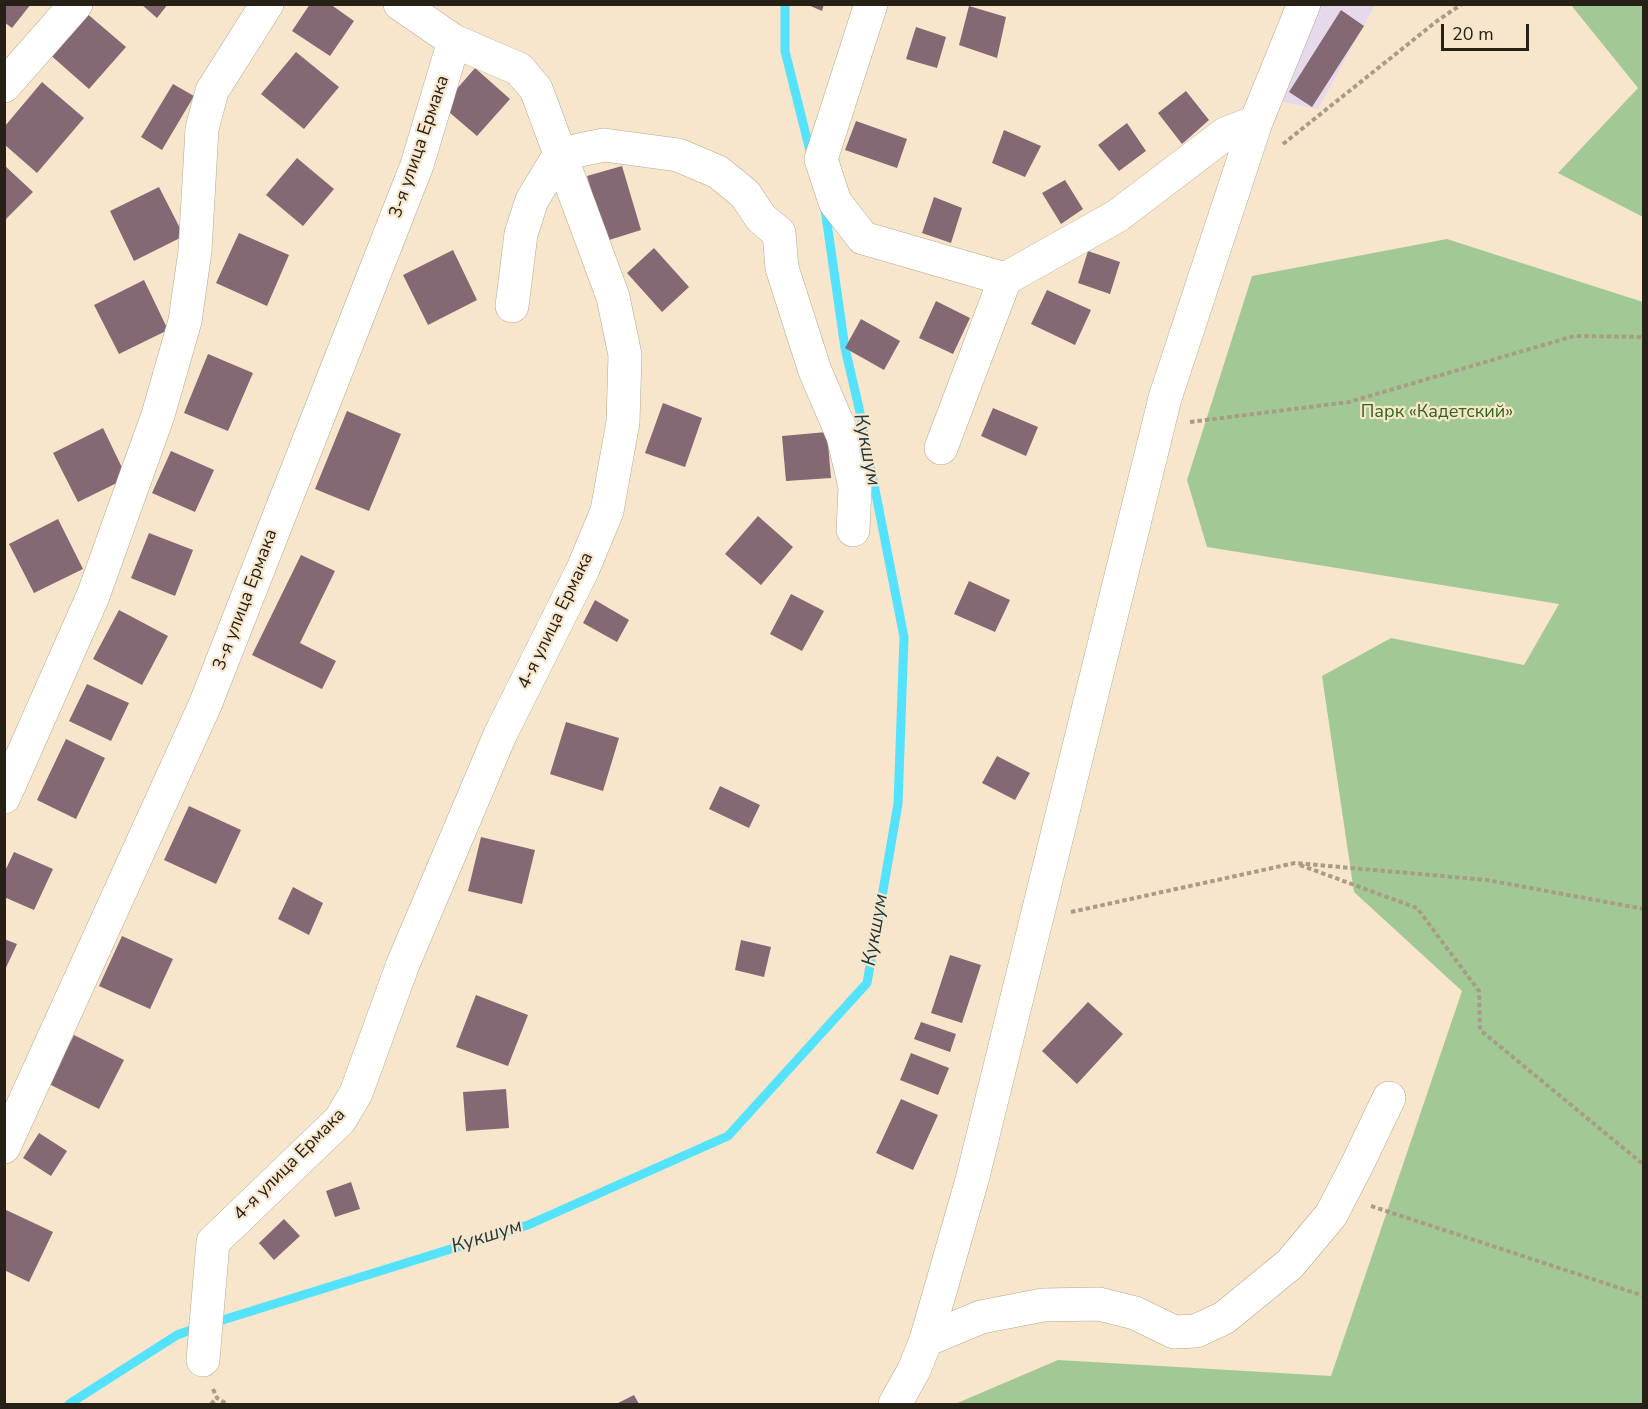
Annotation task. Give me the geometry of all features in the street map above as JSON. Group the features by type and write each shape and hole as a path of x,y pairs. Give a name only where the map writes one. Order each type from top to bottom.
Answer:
{"street":[{"path":"4,86 76,4"},
{"path":"4,797 93,596 164,394 185,321 195,251 202,129 212,90 267,4"},
{"name":"4-я улица Ермака","path":"203,1360 213,1242 340,1120 356,1093 403,964 500,735 583,569 607,511 623,422 625,356 613,297 536,89 519,69 454,41 400,4"},
{"path":"871,4 821,159 835,202 863,238 1005,279"},
{"path":"895,1404 914,1370 926,1340 972,1180 1165,398 1256,122 1304,4"},
{"name":"3-я улица Ермака","path":"4,1147 205,705 417,165 454,41"},
{"path":"941,448 1005,279 1117,216 1225,134 1256,122"},
{"path":"512,306 521,234 532,200 560,154 604,145 678,155 718,172 745,194 761,218 779,233 782,268 815,371 843,436 855,487 853,530"},
{"path":"926,1340 981,1317 1043,1305 1099,1304 1135,1313 1174,1332 1196,1331 1224,1318 1290,1264 1331,1215 1389,1098"}],"path":[{"path":"1277,148 1437,21 1462,4"},
{"path":"1187,422 1349,402 1574,336 1644,337"},
{"path":"1295,863 1417,908 1479,992 1480,1030 1644,1165"},
{"path":"1036,919 1295,863 1487,880 1644,909"},
{"path":"1341,1196 1644,1296"},
{"path":"212,1404 217,1398"}],"shaded area":[{"path":"1288,5 1375,5 1318,109 1252,96"}],"green space":[{"path":"1571,5 1643,5 1643,217 1558,173 1638,88"},
{"name":"Парк «Кадетский»","path":"1447,239 1643,302 1643,1404 955,1404 1058,1360 1331,1376 1462,991 1354,892 1322,676 1391,638 1524,665 1559,604 1207,547 1187,480 1252,276"}],"building":[{"path":"4,4 31,4 12,28 4,22"},
{"path":"141,4 168,4 157,18"},
{"path":"310,4 330,4 354,21 330,56 292,31"},
{"path":"806,4 824,4 822,11"},
{"path":"969,6 1006,17 997,58 959,45"},
{"path":"1341,10 1364,26 1312,107 1289,92"},
{"path":"84,11 126,47 89,89 47,52"},
{"path":"916,27 946,37 937,68 906,59"},
{"path":"296,52 339,87 304,129 261,94"},
{"path":"475,68 510,99 477,136 442,106"},
{"path":"42,82 84,118 37,173 5,145 5,126"},
{"path":"173,84 194,96 162,150 141,137"},
{"path":"1186,91 1209,120 1182,144 1158,113"},
{"path":"856,121 907,139 897,168 845,150"},
{"path":"1127,123 1146,151 1119,171 1098,145"},
{"path":"1004,130 1041,146 1025,177 992,163"},
{"path":"297,158 334,189 303,226 266,195"},
{"path":"4,165 33,192 4,221"},
{"path":"622,166 641,230 606,241 587,176"},
{"path":"1065,180 1083,209 1061,224 1042,193"},
{"path":"159,187 184,236 134,261 110,211"},
{"path":"934,197 962,208 951,243 922,233"},
{"path":"239,233 289,255 267,306 216,283"},
{"path":"654,248 689,287 662,312 627,273"},
{"path":"453,250 477,300 428,325 403,275"},
{"path":"1088,251 1120,262 1110,294 1078,283"},
{"path":"144,280 168,330 119,354 94,305"},
{"path":"1047,290 1091,310 1075,345 1031,324"},
{"path":"936,301 970,318 953,354 919,338"},
{"path":"861,319 900,341 884,370 845,348"},
{"path":"208,354 253,373 228,431 184,413"},
{"path":"663,403 702,418 685,467 645,453"},
{"path":"993,408 1038,427 1026,456 981,436"},
{"path":"347,411 401,434 369,511 315,489"},
{"path":"103,428 127,478 78,502 53,453"},
{"path":"827,432 831,478 786,481 782,436"},
{"path":"171,451 214,470 195,512 152,493"},
{"path":"758,516 793,547 761,585 725,554"},
{"path":"58,519 83,569 34,593 9,544"},
{"path":"149,533 193,550 175,596 131,578"},
{"path":"301,555 335,571 300,643 336,661 322,689 252,655"},
{"path":"969,581 1010,600 995,632 954,614"},
{"path":"791,594 824,611 802,651 770,634"},
{"path":"595,600 629,620 617,642 583,623"},
{"path":"119,610 168,636 142,685 93,659"},
{"path":"87,684 129,703 111,741 69,721"},
{"path":"566,722 619,738 603,791 550,774"},
{"path":"66,739 105,758 76,819 37,800"},
{"path":"997,756 1030,773 1015,800 982,783"},
{"path":"720,786 760,805 749,828 709,809"},
{"path":"189,806 241,830 216,884 164,860"},
{"path":"481,837 535,850 522,904 468,891"},
{"path":"14,852 53,869 34,910 4,897 4,873"},
{"path":"293,887 323,903 309,935 278,919"},
{"path":"122,936 173,959 150,1009 99,986"},
{"path":"4,939 17,944 4,972"},
{"path":"741,940 771,947 764,977 735,970"},
{"path":"950,955 981,965 962,1023 931,1013"},
{"path":"476,995 528,1015 508,1066 456,1047"},
{"path":"1088,1002 1123,1034 1077,1084 1042,1051"},
{"path":"921,1022 956,1034 950,1052 914,1039"},
{"path":"74,1035 124,1060 99,1109 49,1084"},
{"path":"911,1053 949,1068 938,1095 900,1080"},
{"path":"506,1089 509,1128 466,1131 463,1092"},
{"path":"901,1099 938,1115 913,1170 876,1153"},
{"path":"39,1133 67,1151 51,1176 23,1158"},
{"path":"351,1182 360,1209 335,1217 326,1191"},
{"path":"4,1209 53,1232 29,1282 4,1270"},
{"path":"284,1219 300,1236 274,1260 259,1243"},
{"path":"634,1395 639,1404 616,1404"}],"waterway":[{"name":"Кукшум","path":"785,4 785,51 811,155"},
{"name":"Кукшум","path":"213,1323 528,1225 728,1136 867,983 898,804 904,637 845,348 825,209"},
{"name":"Кукшум","path":"69,1404 177,1335 199,1327"}]}
